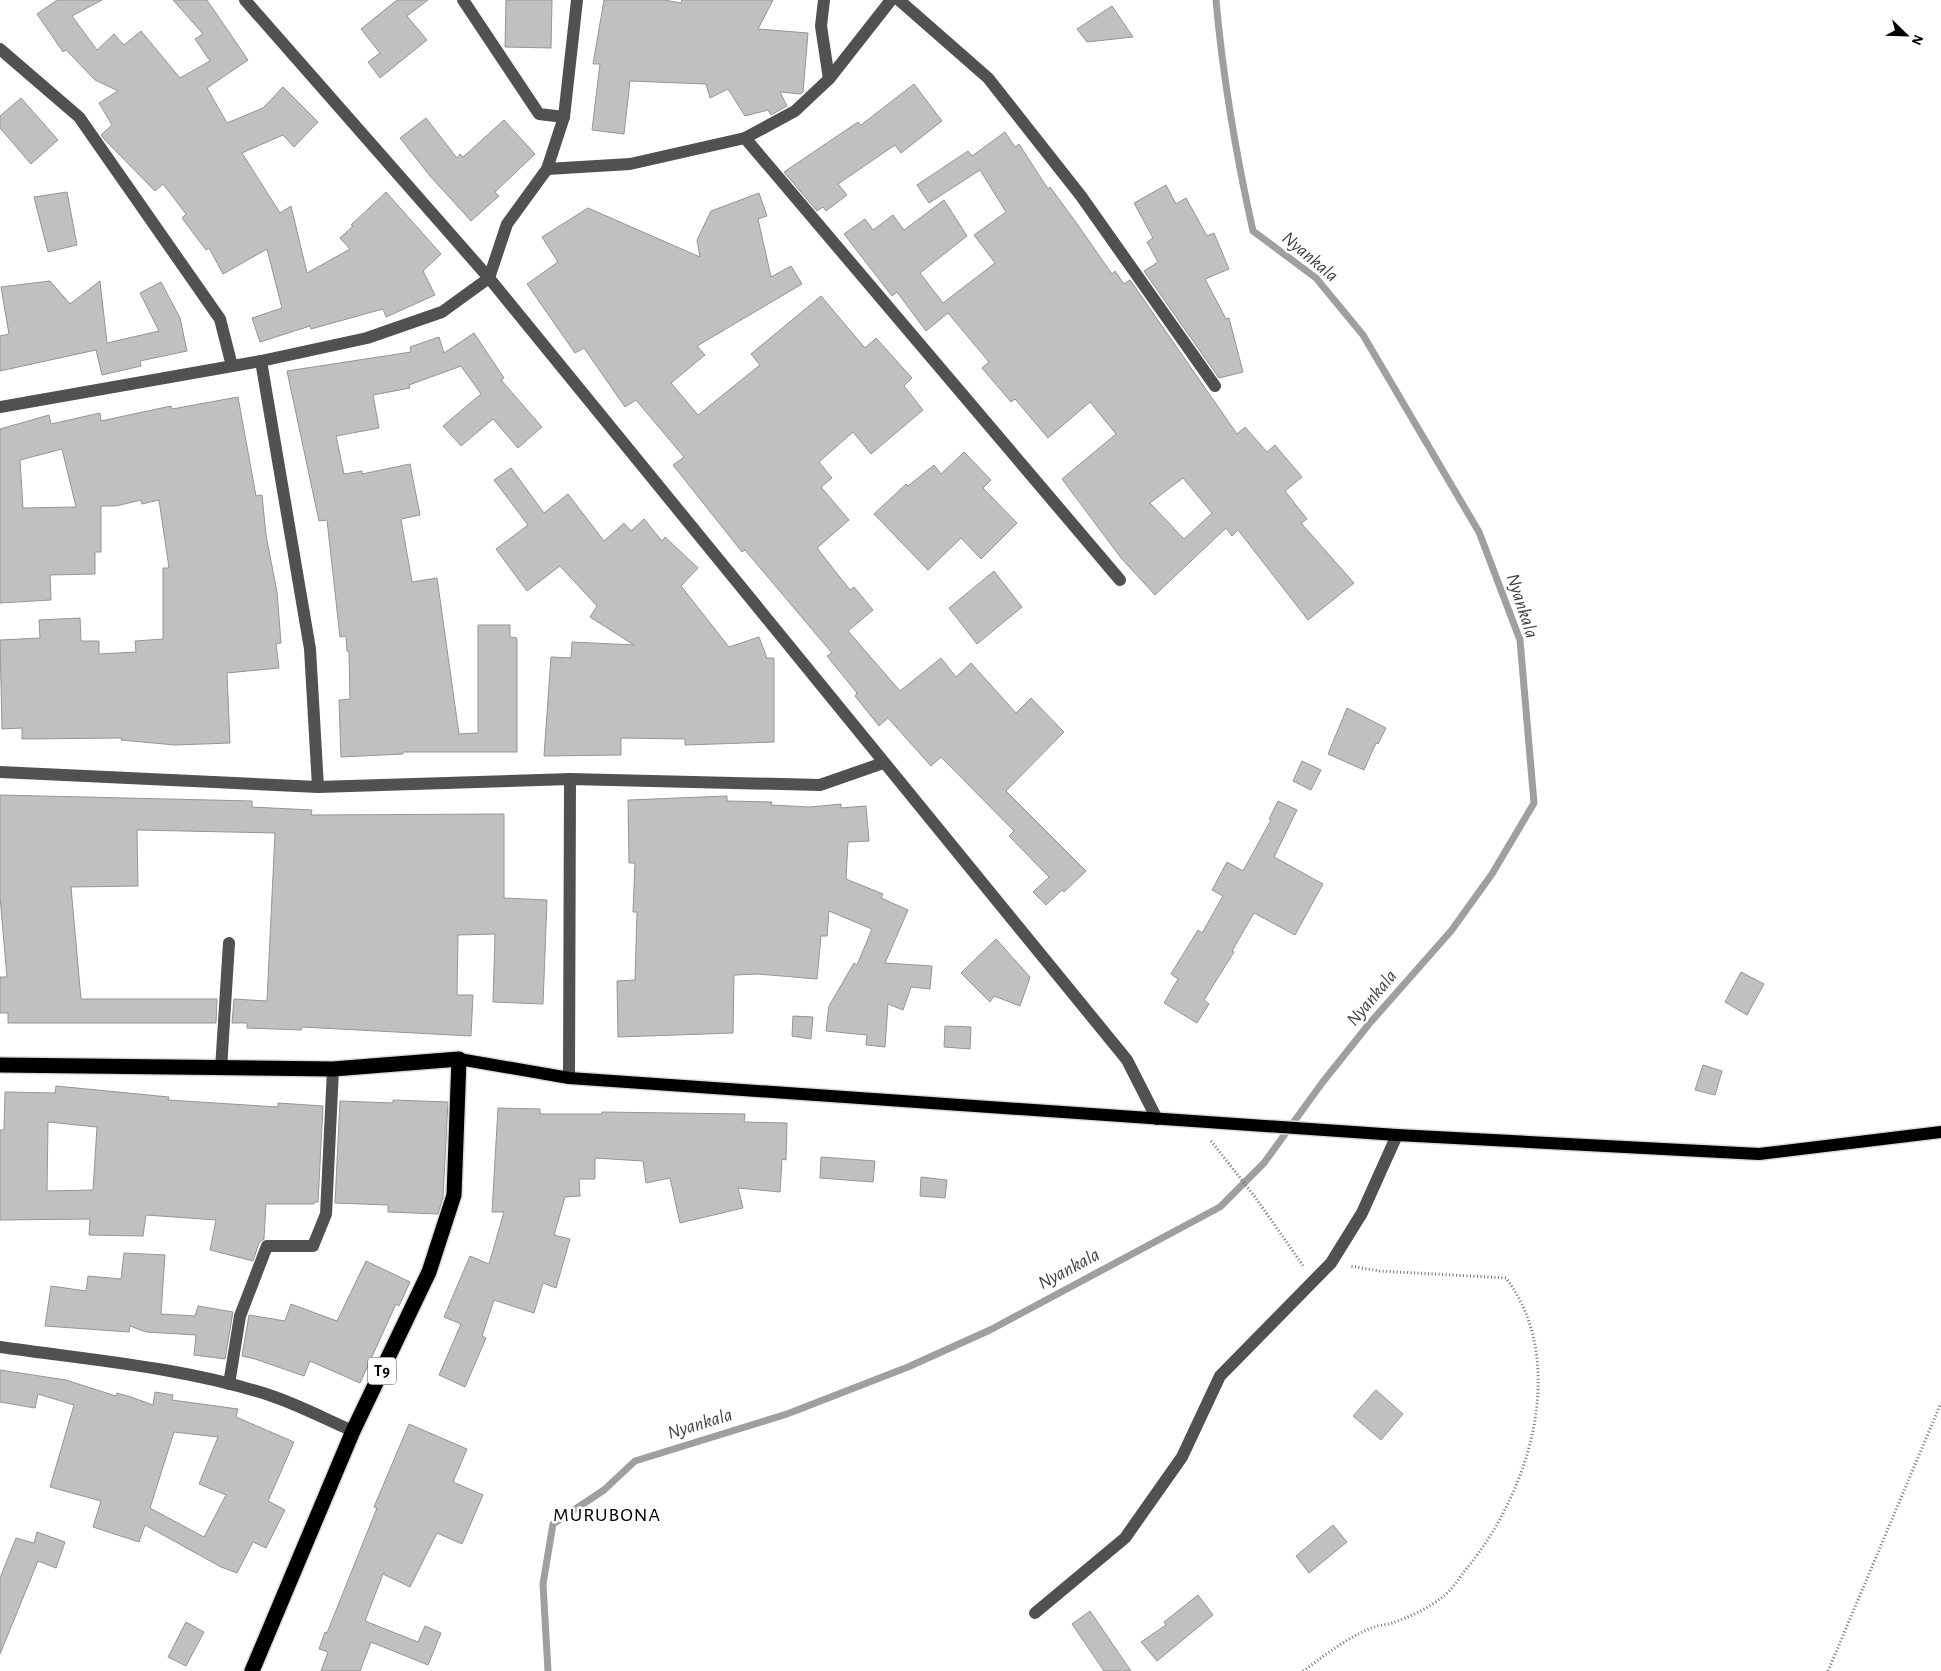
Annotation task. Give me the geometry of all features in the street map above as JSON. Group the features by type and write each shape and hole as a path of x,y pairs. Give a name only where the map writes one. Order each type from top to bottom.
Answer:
{"highway":[{"path":"0,1065 333,1069 459,1059"},
{"name":"T9","path":"252,1671 353,1431 429,1272 454,1195 459,1059"}],"main road":[{"path":"459,1059 569,1078 1397,1135 1759,1154 1941,1132"}],"street":[{"path":"245,0 489,278 1127,1060 1157,1119"},
{"path":"463,0 539,114 564,117"},
{"path":"0,407 261,361 367,338 442,312 489,278 507,224 547,169 564,117 577,0"},
{"path":"824,0 821,26 829,79"},
{"path":"547,169 630,164 745,138 795,111 829,79 891,0"},
{"path":"899,0 988,78 1082,196 1215,386"},
{"path":"0,49 79,117 220,318 232,366"},
{"path":"745,138 1120,580"},
{"path":"261,361 310,649 318,787"},
{"path":"0,772 318,787 570,779 820,785 883,763"},
{"path":"569,1078 570,779"},
{"path":"221,1069 229,943"},
{"path":"229,1384 240,1316 267,1246 313,1246 326,1214 333,1069"},
{"path":"1035,1613 1125,1538 1182,1457 1220,1376 1331,1263 1362,1213 1397,1135"},
{"path":"0,1346 175,1373 229,1384 270,1396 353,1431"}],"path":[{"path":"1196,1121 1255,1197 1313,1281"},
{"path":"1303,1671 1339,1645 1374,1626 1392,1624 1426,1608 1446,1594 1479,1554 1510,1503 1534,1427 1539,1366 1520,1296 1506,1278 1380,1271 1331,1263"},
{"path":"1828,1671 1941,1403"}],"building":[{"path":"57,0 102,0 72,16 97,50 114,34 124,45 141,31 180,78 210,61 195,39 203,34 173,0 207,0 248,60 207,88 227,123 263,108 283,87 318,122 294,147 283,135 242,153 280,213 291,206 307,273 350,249 340,238 386,192 441,254 423,271 435,295 386,317 383,309 311,329 310,326 260,342 252,318 282,308 267,249 223,274 209,248 206,250 182,218 186,214 163,184 155,191 106,141 101,135 112,125 99,103 118,91 95,80 66,50 63,52 37,14"},
{"path":"397,0 428,0 407,16 427,40 380,78 368,62 380,53 361,29"},
{"path":"506,0 552,0 551,48 505,47"},
{"path":"604,0 664,0 681,3 682,0 773,0 758,29 808,33 803,92 801,94 780,92 787,106 771,115 768,110 745,116 728,89 710,98 706,84 630,81 624,134 592,130 600,64 593,64"},
{"path":"1112,6 1133,37 1087,42 1077,29"},
{"path":"914,84 942,121 901,153 895,145 838,184 847,195 826,211 823,207 817,211 784,172 858,122 861,125"},
{"path":"21,98 58,140 31,164 0,128 0,116"},
{"path":"426,118 457,158 460,154 463,157 504,120 535,154 495,192 499,196 471,221 430,176 400,138"},
{"path":"1005,132 1015,147 1019,144 1048,189 1050,187 1112,274 1115,271 1124,284 1130,280 1237,434 1245,427 1267,452 1275,445 1302,477 1285,491 1307,519 1301,523 1354,583 1308,620 1238,530 1232,536 1226,528 1155,595 1121,558 1062,479 1116,434 1090,402 1048,438 1015,399 1011,402 982,368 989,362 948,313 926,331 897,292 892,296 844,234 865,219 873,230 893,215 904,230 944,200 967,236 920,273 943,303 995,263 974,235 1006,212 980,170 929,203 917,185 968,151 972,156","holes":["1183,478 1212,513 1184,539 1150,503"]},
{"path":"1166,185 1176,204 1186,198 1207,236 1214,233 1229,269 1205,279 1226,319 1229,318 1243,372 1219,378 1144,271 1158,262 1147,242 1153,238 1134,203"},
{"path":"67,192 77,245 48,252 34,197"},
{"path":"759,193 767,216 758,219 771,277 791,266 802,284 697,346 705,355 671,383 698,415 760,365 751,354 821,296 865,348 876,338 912,378 904,386 923,410 871,454 853,432 819,462 832,478 821,487 849,520 817,548 850,590 854,587 873,610 848,631 900,691 941,658 956,677 971,663 1016,713 1031,698 1064,732 1006,791 1086,871 1064,892 1062,890 1046,905 1033,892 1049,877 1009,836 1014,831 941,757 931,766 888,718 879,726 855,696 857,693 827,656 832,653 745,550 742,552 673,465 684,457 636,400 625,407 584,348 575,353 527,284 558,262 542,237 588,208 700,257 697,240 711,211"},
{"path":"50,281 70,304 100,281 107,343 159,331 140,293 161,282 180,318 187,351 140,361 141,366 102,375 96,350 0,371 0,336 9,334 1,287"},
{"path":"474,333 504,378 501,380 542,427 518,448 493,419 461,446 443,426 481,394 461,366 409,385 410,388 373,395 379,428 336,436 344,474 362,471 362,474 410,464 420,515 401,519 412,582 437,578 459,734 478,733 478,625 510,625 510,637 517,638 517,752 403,752 403,754 341,757 339,700 350,699 349,652 347,651 346,636 340,637 327,520 319,521 287,371 411,352 410,347 439,337 444,353"},
{"path":"238,397 256,496 262,495 266,535 277,592 281,643 276,644 279,668 227,673 230,743 175,745 121,740 122,738 22,739 22,728 2,729 0,640 40,638 39,620 80,618 81,641 99,641 99,654 136,652 135,641 163,639 163,568 169,568 159,500 142,504 141,500 116,506 101,506 101,552 95,552 95,574 50,575 51,600 0,603 0,429 49,415 51,424 100,413 101,421 171,406 172,409","holes":["62,449 76,507 23,508 20,460"]},
{"path":"964,452 991,480 983,488 1017,523 981,559 961,538 928,570 874,514 906,484 908,486 934,465 941,474"},
{"path":"511,468 544,513 568,494 604,541 624,523 631,531 644,519 662,541 665,537 698,568 681,586 729,647 759,637 767,658 774,658 774,742 685,745 685,739 621,738 621,755 544,756 551,657 571,658 572,642 634,645 590,617 597,606 560,566 527,591 496,549 528,525 494,480"},
{"path":"994,571 1022,607 977,644 949,608"},
{"path":"1347,708 1386,728 1378,744 1376,743 1364,770 1328,754"},
{"path":"1302,761 1321,770 1311,790 1293,781"},
{"path":"0,795 252,801 252,807 312,810 311,815 504,814 504,898 547,900 543,1004 493,1002 495,934 458,935 457,995 473,995 471,1036 302,1027 301,1030 247,1028 247,1023 232,1023 234,999 267,1001 275,833 137,830 138,886 71,887 81,999 217,999 216,1023 8,1023 8,1013 0,1013 0,977 7,977 0,897"},
{"path":"727,796 727,801 772,802 771,805 810,807 841,804 841,808 866,806 869,841 848,842 846,879 883,894 881,898 908,910 885,963 932,966 930,989 911,987 903,1010 888,1004 885,1047 866,1045 867,1035 826,1031 829,1006 854,963 857,965 872,929 829,911 827,936 821,936 817,979 758,974 734,975 733,1033 618,1037 617,981 635,980 637,912 633,912 635,863 629,863 628,800"},
{"path":"1278,801 1297,810 1274,857 1323,884 1295,935 1254,913 1232,951 1234,952 1204,1000 1209,1004 1197,1023 1164,1003 1178,979 1171,974 1198,930 1202,933 1223,896 1212,890 1227,862 1243,871 1271,820 1269,819"},
{"path":"996,939 1030,977 1020,1006 994,996 990,1002 961,973"},
{"path":"1741,972 1764,984 1747,1015 1725,1002"},
{"path":"793,1016 813,1017 811,1039 792,1036"},
{"path":"945,1026 971,1027 970,1049 944,1047"},
{"path":"1703,1065 1722,1071 1715,1095 1695,1090"},
{"path":"56,1086 169,1097 168,1100 278,1107 278,1103 323,1106 318,1202 314,1202 314,1204 266,1204 264,1239 259,1243 253,1261 210,1250 216,1220 146,1215 143,1236 89,1235 90,1219 0,1220 0,1130 4,1130 5,1092 55,1093","holes":["48,1122 97,1127 93,1190 47,1191"]},
{"path":"393,1100 448,1102 443,1197 438,1214 388,1212 388,1205 335,1203 340,1101 393,1103"},
{"path":"498,1108 540,1109 540,1114 602,1114 602,1112 745,1114 744,1122 787,1123 786,1160 782,1159 780,1192 738,1188 743,1208 680,1223 670,1178 646,1183 643,1161 595,1158 595,1179 579,1179 580,1196 565,1197 554,1235 570,1239 556,1288 543,1283 534,1313 494,1300 482,1336 486,1338 465,1387 439,1375 461,1324 444,1317 470,1256 489,1264 504,1212 492,1212"},
{"path":"821,1157 875,1161 873,1182 820,1178"},
{"path":"921,1177 947,1180 945,1198 920,1196"},
{"path":"124,1253 165,1255 161,1314 195,1316 198,1306 233,1312 225,1359 194,1355 196,1335 146,1332 130,1326 129,1332 45,1326 51,1286 86,1291 88,1276 121,1279"},
{"path":"366,1261 410,1282 399,1306 396,1304 360,1383 310,1361 304,1376 242,1356 249,1315 285,1321 291,1304 337,1321"},
{"path":"0,1370 66,1380 116,1396 117,1393 131,1397 153,1405 155,1392 173,1395 172,1400 238,1409 236,1417 294,1442 268,1501 285,1510 266,1548 253,1542 237,1573 221,1567 145,1525 139,1542 93,1527 101,1501 50,1487 74,1405 38,1394 35,1408 0,1402","holes":["174,1432 218,1437 199,1484 226,1495 204,1537 150,1508"]},
{"path":"1376,1390 1403,1414 1381,1440 1353,1416"},
{"path":"409,1424 467,1449 453,1482 483,1495 462,1544 437,1533 410,1587 383,1574 365,1621 418,1642 425,1626 441,1633 428,1665 371,1642 360,1671 321,1671 328,1652 319,1649 325,1632 327,1633 377,1508 374,1507"},
{"path":"1333,1525 1347,1542 1309,1573 1296,1556"},
{"path":"37,1532 65,1542 56,1568 38,1561 0,1654 0,1578 16,1538 34,1543"},
{"path":"1198,1595 1213,1615 1157,1661 1141,1642 1166,1625 1164,1622"},
{"path":"1090,1611 1131,1671 1104,1671 1072,1624"},
{"path":"186,1622 204,1632 186,1666 168,1657"}],"waterway":[{"name":"Nyankala","path":"548,1671 543,1584 553,1524 604,1490 635,1461 787,1414 908,1367 990,1330 1220,1207 1264,1163 1322,1083 1369,1024 1451,931 1492,874 1534,803 1520,640 1479,532 1363,335 1316,278 1253,231 1231,116 1216,0"}],"district":[{"name":"MURUBONA","path":"607,1515"}]}
